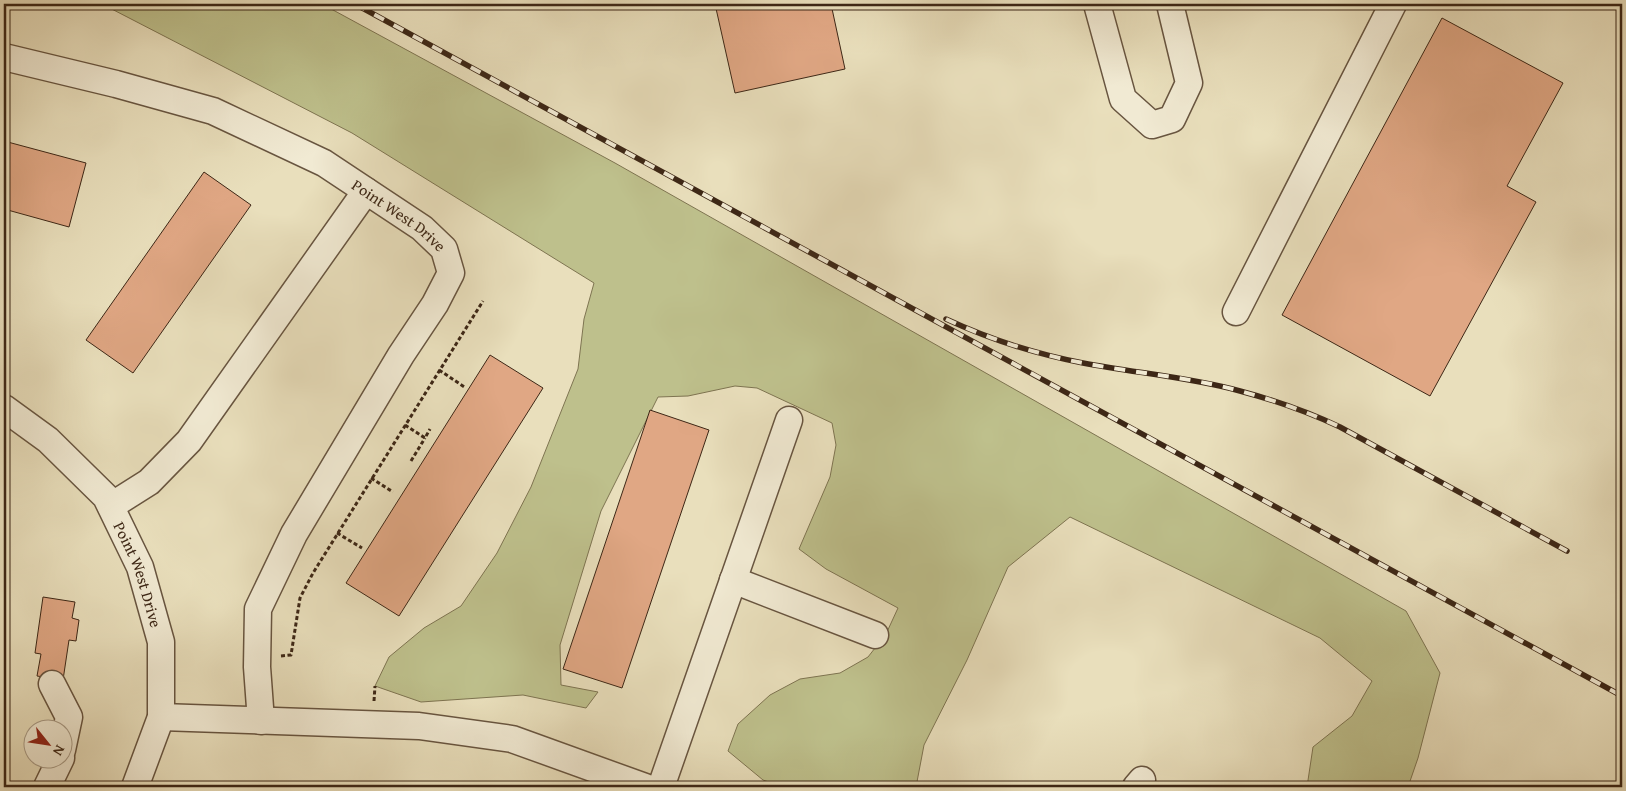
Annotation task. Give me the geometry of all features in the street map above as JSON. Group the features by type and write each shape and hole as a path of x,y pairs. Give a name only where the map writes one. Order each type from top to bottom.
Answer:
{"street":[{"path":"1097,4 1123,99 1152,125 1172,119 1189,84 1170,4"},
{"path":"1236,312 1393,4"},
{"name":"Point West Drive","path":"4,57 116,84 213,111 324,163 422,228 444,250 451,273 435,304 401,355 294,534 258,609 257,667 260,721"},
{"path":"111,506 149,482 189,441 366,191"},
{"name":"Point West Drive","path":"4,408 48,440 106,497 140,567 161,642 161,717 134,787"},
{"path":"661,787 789,420"},
{"path":"733,580 875,635"},
{"path":"52,684 69,718"},
{"path":"161,717 419,726 512,739 645,787"},
{"path":"47,787 56,768"}],"path":[{"path":"274,656 291,655 300,598 337,533 483,301"},
{"path":"439,370 466,388"},
{"path":"405,424 425,438"},
{"path":"411,461 430,429"},
{"path":"371,478 393,492"},
{"path":"337,533 362,548"},
{"path":"372,708 375,686"}],"green space":[{"path":"102,4 322,4 615,163 1406,611 1440,673 1418,758 1408,787 1307,787 1313,747 1352,716 1372,681 1320,638 1070,517 1008,567 967,660 924,745 916,787 783,787 763,780 728,751 738,724 770,695 800,679 840,673 868,657 886,634 898,608 826,569 799,549 830,477 836,445 832,423 757,388 735,386 688,396 658,397 601,511 560,645 561,685 598,692 586,708 523,695 421,702 375,686 389,657 424,628 461,606 497,553 531,487 578,369 584,319 594,283 352,133"}],"building":[{"path":"715,4 831,4 845,69 735,93"},
{"path":"1442,18 1563,83 1507,186 1536,202 1430,396 1282,315"},
{"path":"4,141 86,163 69,227 4,209"},
{"path":"204,172 251,205 133,373 86,340"},
{"path":"490,355 543,388 399,616 346,583"},
{"path":"650,410 709,430 622,688 563,669"},
{"path":"43,597 75,602 72,618 79,620 76,641 69,640 63,680 37,676 41,654 35,653"}],"railway":[{"path":"355,4 1622,696"},
{"path":"946,319 996,339 1048,355 1122,370 1221,386 1303,411 1340,427 1567,551"}]}
